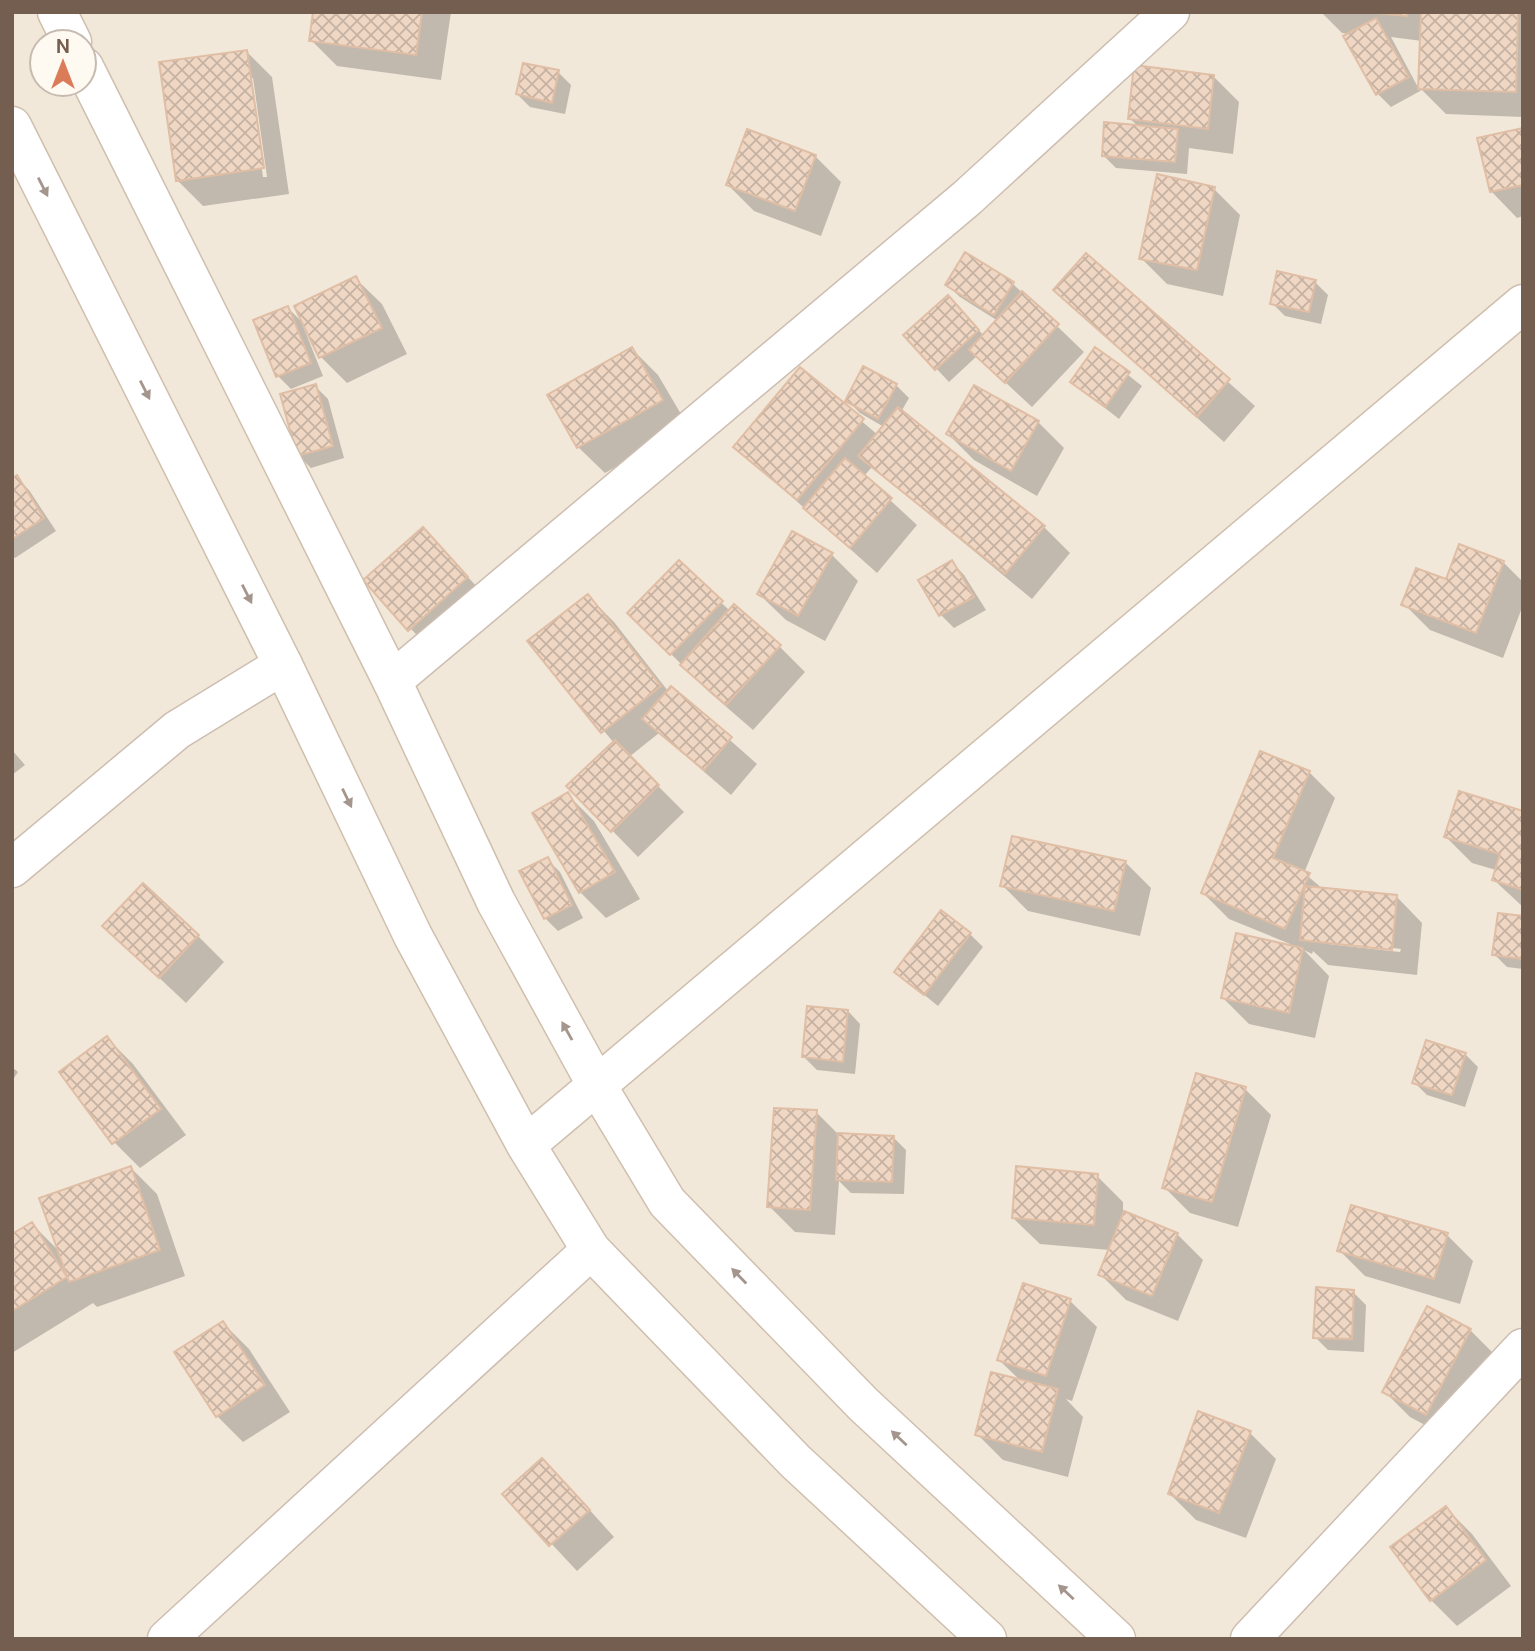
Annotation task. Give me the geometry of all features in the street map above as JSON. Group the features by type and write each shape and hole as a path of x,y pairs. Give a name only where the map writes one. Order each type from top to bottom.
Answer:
{"main road":[{"path":"57,12 65,28"},
{"path":"392,681 967,198 1170,12"},
{"path":"98,95 392,681 496,902 596,1084 667,1202 863,1404 1116,1639"},
{"path":"12,126 283,665 413,936 526,1145 591,1250 795,1461 987,1639"},
{"path":"526,1145 1523,304"},
{"path":"12,868 177,730 283,665"},
{"path":"167,1639 591,1250"},
{"path":"1250,1639 1523,1349"}],"shaded area":[{"path":"12,12 1523,12 1523,1639 12,1639"}],"building":[{"path":"313,12 422,12 416,55 309,41"},
{"path":"1365,12 1407,12 1407,16"},
{"path":"1421,12 1518,12 1516,92 1418,89"},
{"path":"1376,18 1409,77 1376,95 1343,36"},
{"path":"247,50 264,168 176,181 159,62"},
{"path":"523,63 559,70 552,103 516,94"},
{"path":"1134,65 1214,75 1208,129 1128,119"},
{"path":"1104,122 1178,129 1175,162 1102,156"},
{"path":"1523,128 1523,185 1490,192 1477,138"},
{"path":"747,129 816,155 795,211 726,185"},
{"path":"1157,174 1215,187 1197,270 1139,259"},
{"path":"965,252 1014,282 994,315 945,285"},
{"path":"1086,253 1230,379 1197,417 1053,290"},
{"path":"1277,271 1316,280 1309,312 1270,304"},
{"path":"356,276 382,328 319,358 294,306"},
{"path":"1022,291 1059,324 1005,383 969,350"},
{"path":"948,295 979,330 935,370 903,335"},
{"path":"288,306 311,363 276,377 253,320"},
{"path":"632,347 663,400 577,448 547,395"},
{"path":"1095,347 1130,372 1105,407 1070,382"},
{"path":"863,366 897,384 878,419 845,401"},
{"path":"800,367 864,419 797,500 733,447"},
{"path":"316,384 333,446 297,456 280,394"},
{"path":"974,385 1039,421 1011,471 946,434"},
{"path":"898,407 1045,526 1005,574 858,456"},
{"path":"845,458 892,498 850,548 803,508"},
{"path":"17,475 44,518 12,539 12,478"},
{"path":"423,527 468,577 408,631 363,580"},
{"path":"792,531 833,553 798,616 757,594"},
{"path":"1459,544 1504,561 1476,633 1401,605 1416,568 1446,579"},
{"path":"679,560 723,601 670,655 627,613"},
{"path":"952,560 974,597 939,616 918,580"},
{"path":"588,594 661,686 601,733 527,641"},
{"path":"734,604 781,645 726,705 680,665"},
{"path":"671,686 732,737 704,770 642,719"},
{"path":"615,740 659,785 611,832 566,786"},
{"path":"1260,751 1310,771 1273,858 1310,873 1285,929 1201,893"},
{"path":"1459,791 1523,811 1523,890 1492,880 1500,854 1444,837"},
{"path":"568,792 615,872 579,893 532,813"},
{"path":"1012,836 1126,861 1114,911 1000,886"},
{"path":"548,857 572,905 544,919 519,871"},
{"path":"143,883 199,935 159,978 102,926"},
{"path":"1305,886 1397,895 1392,950 1300,940"},
{"path":"941,910 971,933 924,995 894,972"},
{"path":"1498,913 1523,916 1523,959 1492,955"},
{"path":"1236,933 1303,948 1289,1013 1221,998"},
{"path":"807,1006 848,1010 843,1062 802,1057"},
{"path":"107,1036 161,1109 112,1144 59,1072"},
{"path":"1426,1040 1466,1053 1452,1095 1412,1083"},
{"path":"1196,1073 1246,1087 1212,1202 1162,1188"},
{"path":"774,1108 817,1110 810,1210 767,1207"},
{"path":"838,1133 894,1136 892,1182 836,1180"},
{"path":"131,1166 160,1250 69,1282 39,1198"},
{"path":"1016,1166 1098,1174 1094,1225 1012,1218"},
{"path":"1351,1205 1448,1233 1434,1279 1337,1251"},
{"path":"1124,1211 1178,1233 1152,1296 1098,1275"},
{"path":"32,1222 67,1277 12,1311 12,1234"},
{"path":"1023,1283 1071,1299 1046,1376 997,1360"},
{"path":"1316,1287 1354,1290 1352,1339 1313,1338"},
{"path":"1427,1306 1471,1329 1426,1415 1382,1392"},
{"path":"223,1321 265,1385 216,1417 174,1352"},
{"path":"991,1372 1058,1389 1042,1452 975,1435"},
{"path":"1198,1411 1251,1431 1219,1513 1168,1494"},
{"path":"542,1458 590,1510 549,1546 502,1494"},
{"path":"1446,1506 1486,1560 1430,1601 1390,1547"}]}
